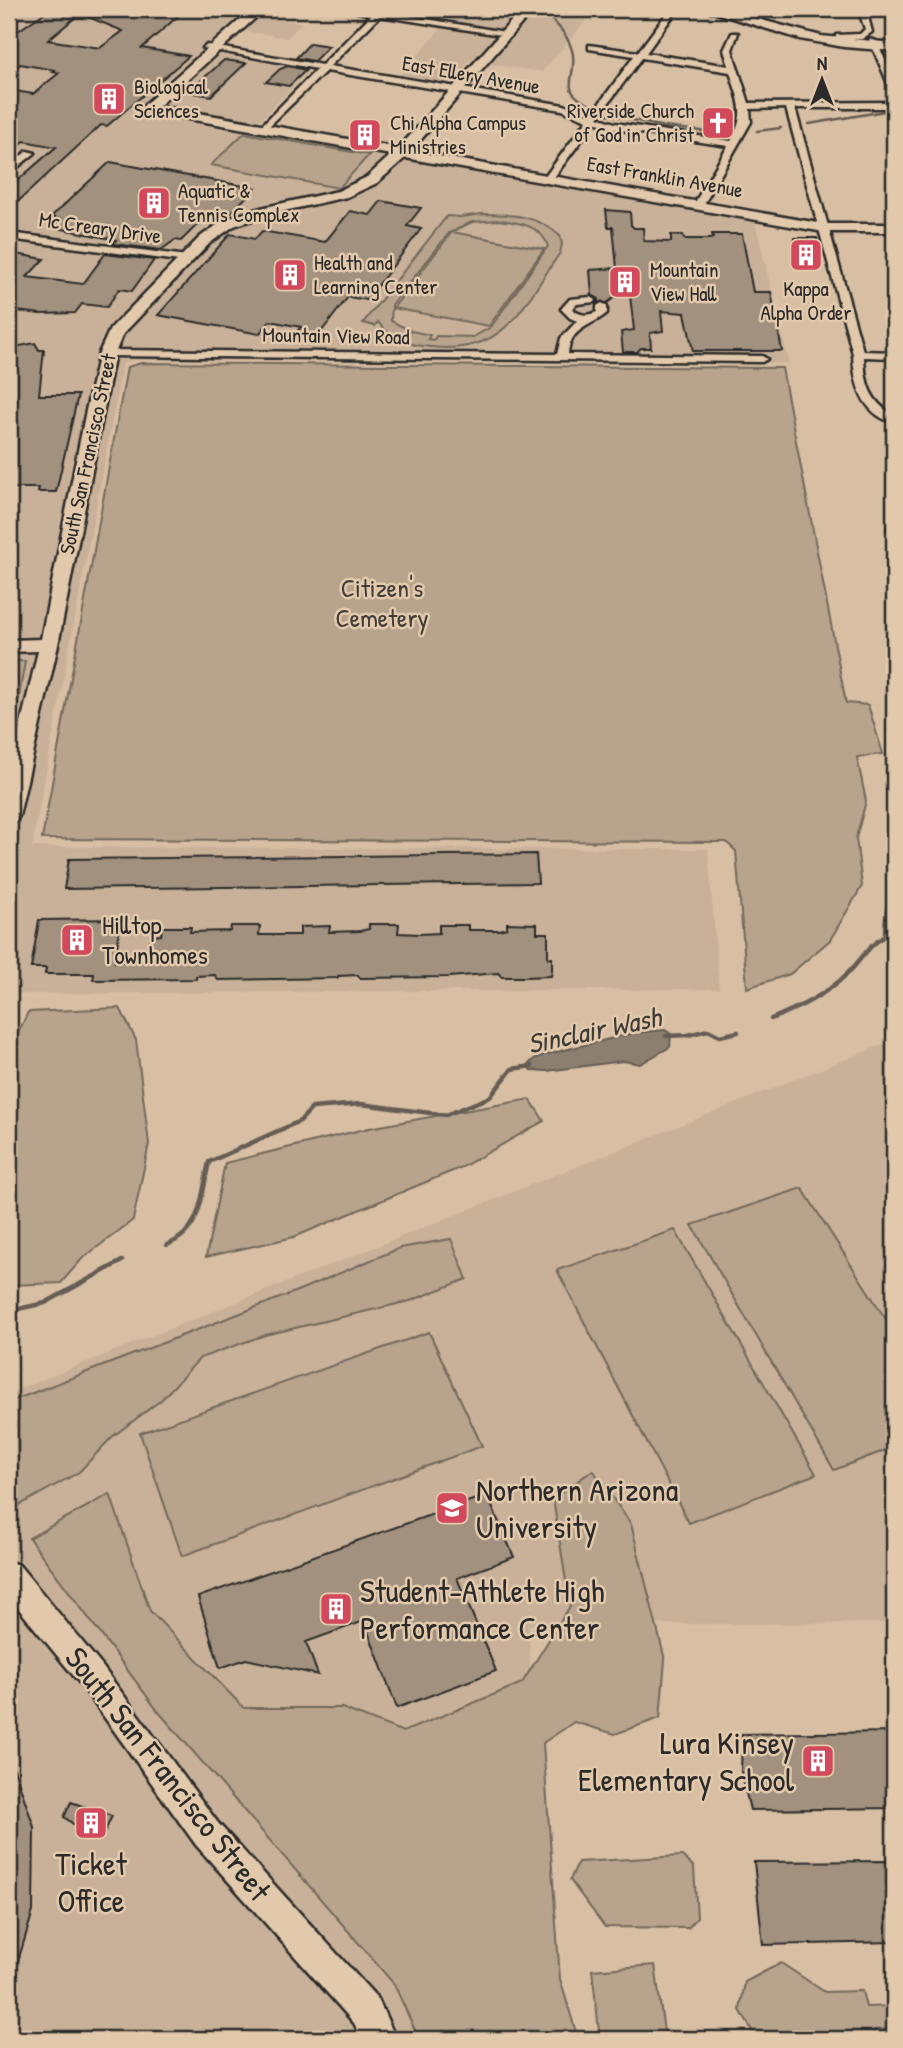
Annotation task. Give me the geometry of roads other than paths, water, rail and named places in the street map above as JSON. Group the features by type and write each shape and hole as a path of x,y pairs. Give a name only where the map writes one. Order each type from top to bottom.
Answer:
{"street":[{"path":"211,49 259,9"},
{"path":"349,9 380,11 507,33"},
{"name":"South San Francisco Street","path":"9,816 49,645 107,353 116,332 205,240 229,223 350,191 372,180 402,153 528,9"},
{"path":"549,177 674,9"},
{"path":"709,9 791,35 872,39 894,47"},
{"path":"730,9 790,28 839,37 894,41"},
{"path":"862,9 872,39 894,86"},
{"path":"264,128 380,11"},
{"path":"699,204 746,122 745,106 728,50 736,36"},
{"path":"592,47 734,70"},
{"name":"East Ellery Avenue","path":"211,49 564,108 592,120 630,129 734,144"},
{"name":"East Franklin Avenue","path":"211,49 149,108 824,228 894,228"},
{"path":"745,106 894,105"},
{"path":"790,106 858,354 863,394 870,405 894,420"},
{"path":"9,172 30,153"},
{"name":"Mc Creary Drive","path":"9,236 187,259"},
{"path":"574,319 566,309 570,303 591,300"},
{"path":"574,319 602,313 602,306"},
{"path":"563,358 565,340 574,319"},
{"path":"526,357 565,340"},
{"name":"Mountain View Road","path":"107,353 762,359"},
{"path":"858,354 894,355"},
{"path":"894,524 894,529"},
{"path":"9,646 49,645"},
{"name":"South San Francisco Street","path":"9,1574 92,1676 206,1834 366,2011 379,2039"}],"waterway":[{"path":"541,11 562,30 569,42 573,55 571,90 592,106"},
{"path":"809,124 885,111"},
{"path":"607,114 664,127 729,134"},
{"path":"757,131 781,128"},
{"name":"Sinclair Wash","path":"771,1019 821,995 839,982 873,944 885,936 894,863"},
{"name":"Sinclair Wash","path":"666,1036 688,1035 708,1030 720,1036 738,1032"},
{"name":"Sinclair Wash","path":"167,1245 179,1239 194,1221 202,1199 209,1162 300,1121 312,1108 361,1104 446,1115 490,1097 512,1069 532,1066"},
{"name":"Sinclair Wash","path":"9,1311 45,1303 122,1261"}],"place":[{"name":"Biological Sciences","path":"109,99"},
{"name":"Riverside Church of God in Christ","path":"718,123"},
{"name":"Chi Alpha Campus Ministries","path":"365,135"},
{"name":"Aquatic & Tennis Complex","path":"154,203"},
{"name":"Kappa Alpha Order","path":"806,255"},
{"name":"Health and Learning Center","path":"290,275"},
{"name":"Mountain View Hall","path":"625,282"},
{"name":"Hilltop Townhomes","path":"77,940"},
{"name":"Northern Arizona University","path":"452,1508"},
{"name":"Student-Athlete High Performance Center","path":"336,1609"},
{"name":"Lura Kinsey Elementary School","path":"818,1761"},
{"name":"Ticket Office","path":"91,1823"}],"park label":[{"name":"Citizen's Cemetery","path":"382,603"}]}
